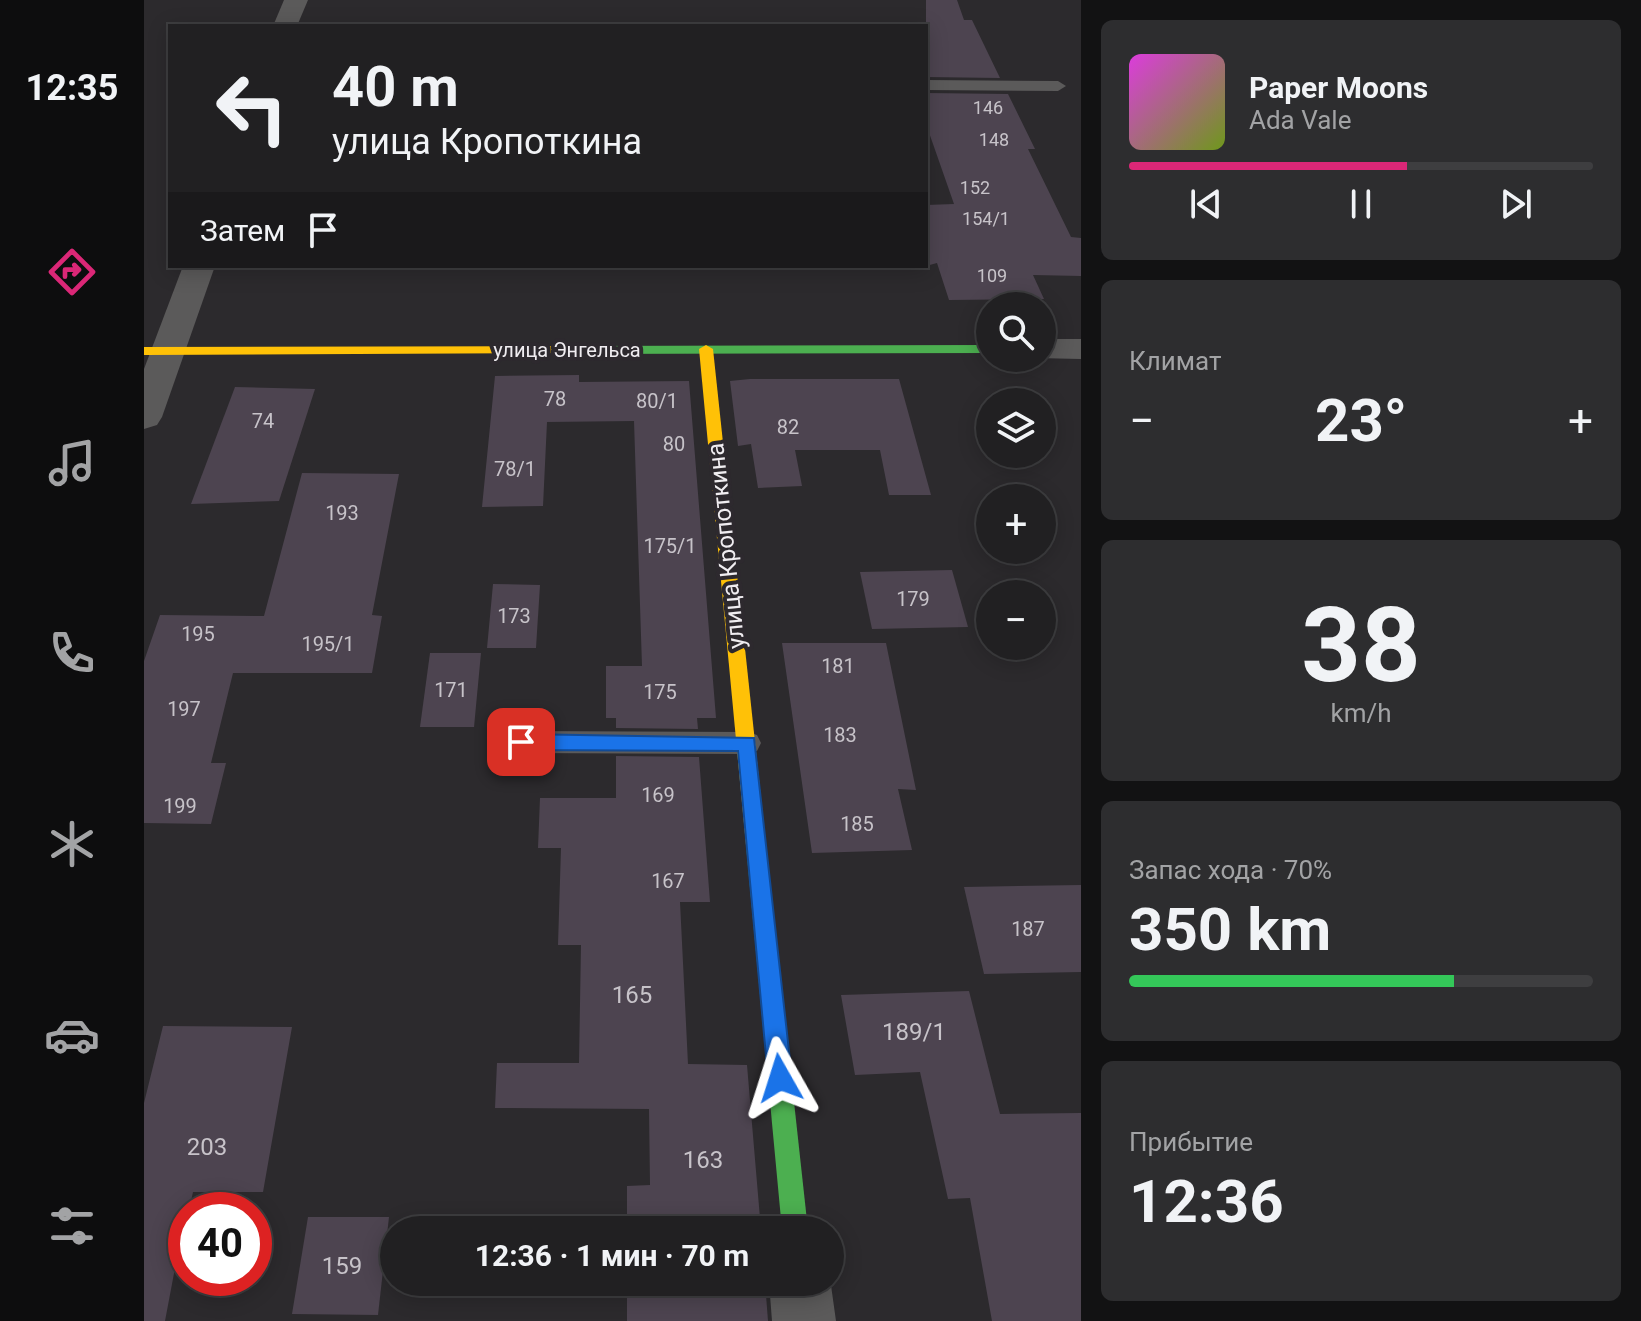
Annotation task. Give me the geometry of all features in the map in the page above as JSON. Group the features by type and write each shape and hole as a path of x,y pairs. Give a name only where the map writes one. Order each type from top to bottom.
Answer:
{"street":[{"path":"286,24 296,0"},
{"path":"144,417 157,351 198,268"},
{"name":"улица Кропоткина","path":"706,349 794,1216"},
{"name":"улица Энгельса","path":"157,351 976,349"},
{"path":"1056,349 1081,349"},
{"path":"801,1296 804,1321"}],"lane":[{"path":"928,85 1058,86"},
{"path":"521,742 747,743"}],"building":[{"path":"926,0 957,0 964,20 972,20 1000,78 928,77"},
{"path":"928,93 1008,94 1035,149 1028,149 1071,237 1081,238 1081,276 1033,275 1041,292 976,292 976,300 949,300 937,263 928,265 928,205 954,204 928,130"},
{"path":"579,375 579,382 689,381 716,718 697,718 698,729 616,728 616,718 606,718 606,666 642,666 634,421 547,422 543,506 482,507 495,376"},
{"path":"899,379 931,495 889,495 880,450 795,450 802,486 758,488 751,444 738,446 730,381"},
{"path":"235,387 315,389 279,501 191,504"},
{"path":"302,473 399,474 372,615 382,616 372,673 233,673 211,763 226,763 211,824 144,823 144,661 160,615 264,616"},
{"path":"952,570 968,627 872,629 860,572"},
{"path":"493,584 540,585 536,648 487,648"},
{"path":"782,643 886,643 916,790 898,789 912,850 812,853"},
{"path":"430,653 481,653 474,727 420,727"},
{"path":"616,756 699,757 710,902 680,902 688,1064 747,1065 760,1216 627,1216 627,1186 650,1185 649,1109 495,1108 497,1063 579,1063 581,945 558,945 561,848 538,848 540,798 616,798"},
{"path":"1081,885 1081,972 984,974 964,887"},
{"path":"969,991 1000,1114 1081,1113 1081,1321 992,1321 970,1198 948,1199 920,1072 855,1075 841,995"},
{"path":"163,1026 292,1027 263,1192 168,1192 170,1296 165,1321 144,1321 144,1103"},
{"path":"308,1217 380,1217 378,1315 292,1314"},
{"path":"627,1296 766,1296 768,1321 627,1321"}],"traffic: fast":[{"path":"580,350 976,349"},
{"path":"756,845 794,1216"}],"traffic: slow":[{"path":"706,349 756,845"},
{"path":"144,351 580,350"}],"route":[{"path":"521,742 747,743 780,1078"}]}
